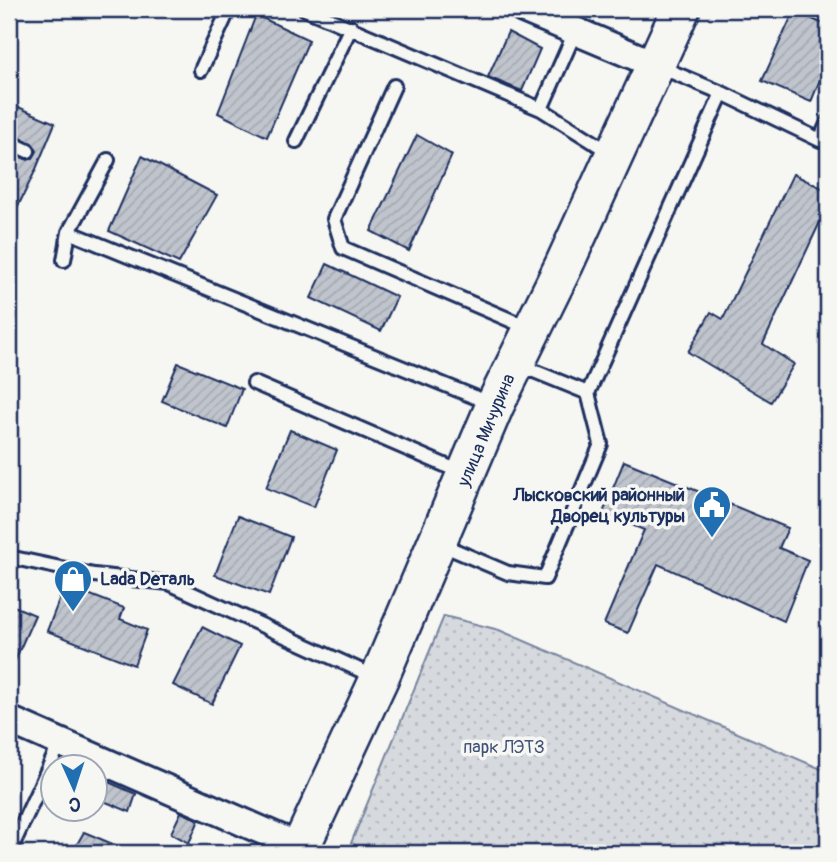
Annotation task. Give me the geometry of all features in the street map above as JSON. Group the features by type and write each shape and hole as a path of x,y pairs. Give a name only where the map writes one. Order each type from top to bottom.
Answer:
{"main road":[{"name":"улица Мичурина","path":"299,850 379,679 495,405 564,265 681,9"}],"street":[{"path":"523,9 656,65"},
{"path":"9,720 299,850"}],"lane":[{"path":"201,70 229,9"},
{"path":"305,9 541,109 614,155"},
{"path":"296,141 351,27"},
{"path":"541,109 575,32"},
{"path":"656,65 824,142 828,122"},
{"path":"394,86 334,219 343,248 531,329"},
{"path":"437,543 508,573 545,578 601,444 589,393 722,93"},
{"path":"9,142 28,151"},
{"path":"64,260 69,232 108,160"},
{"path":"69,232 495,405"},
{"path":"515,363 589,393"},
{"path":"254,383 466,475"},
{"path":"9,557 94,575 169,583 379,679"},
{"path":"9,853 60,743"}],"green space":[{"name":"парк ЛЭТЗ","path":"444,616 499,630 828,772 828,853 347,853"}],"building":[{"path":"794,11 828,26 828,60 811,102 762,81"},
{"path":"256,15 309,40 267,137 218,113"},
{"path":"508,32 540,49 522,91 488,77"},
{"path":"9,103 55,123 9,225 9,152 28,160 33,158 37,151 32,143 9,133"},
{"path":"417,135 452,155 409,251 371,231"},
{"path":"142,156 217,195 179,263 109,231"},
{"path":"793,174 828,191 828,205 763,344 794,364 771,402 688,352 711,312 723,319"},
{"path":"327,264 397,297 381,331 311,298"},
{"path":"178,363 242,389 227,428 162,401"},
{"path":"290,430 337,450 314,507 266,488"},
{"name":"Лысковский районный Дворец культуры","path":"624,461 788,528 779,548 808,560 784,621 658,564 628,633 604,624 644,530 603,513"},
{"path":"238,516 291,537 269,595 215,575"},
{"path":"65,585 124,608 120,619 147,630 134,665 47,631"},
{"path":"9,604 35,615 9,674"},
{"path":"202,627 240,646 212,704 173,685"},
{"path":"108,782 136,794 130,812 108,803"},
{"path":"181,812 199,820 189,843 171,833"},
{"path":"84,832 134,853 72,853"}],"place":[{"name":"Лысковский районный Дворец культуры","path":"712,539"},
{"name":"Lada Dеталь","path":"73,613"}]}
